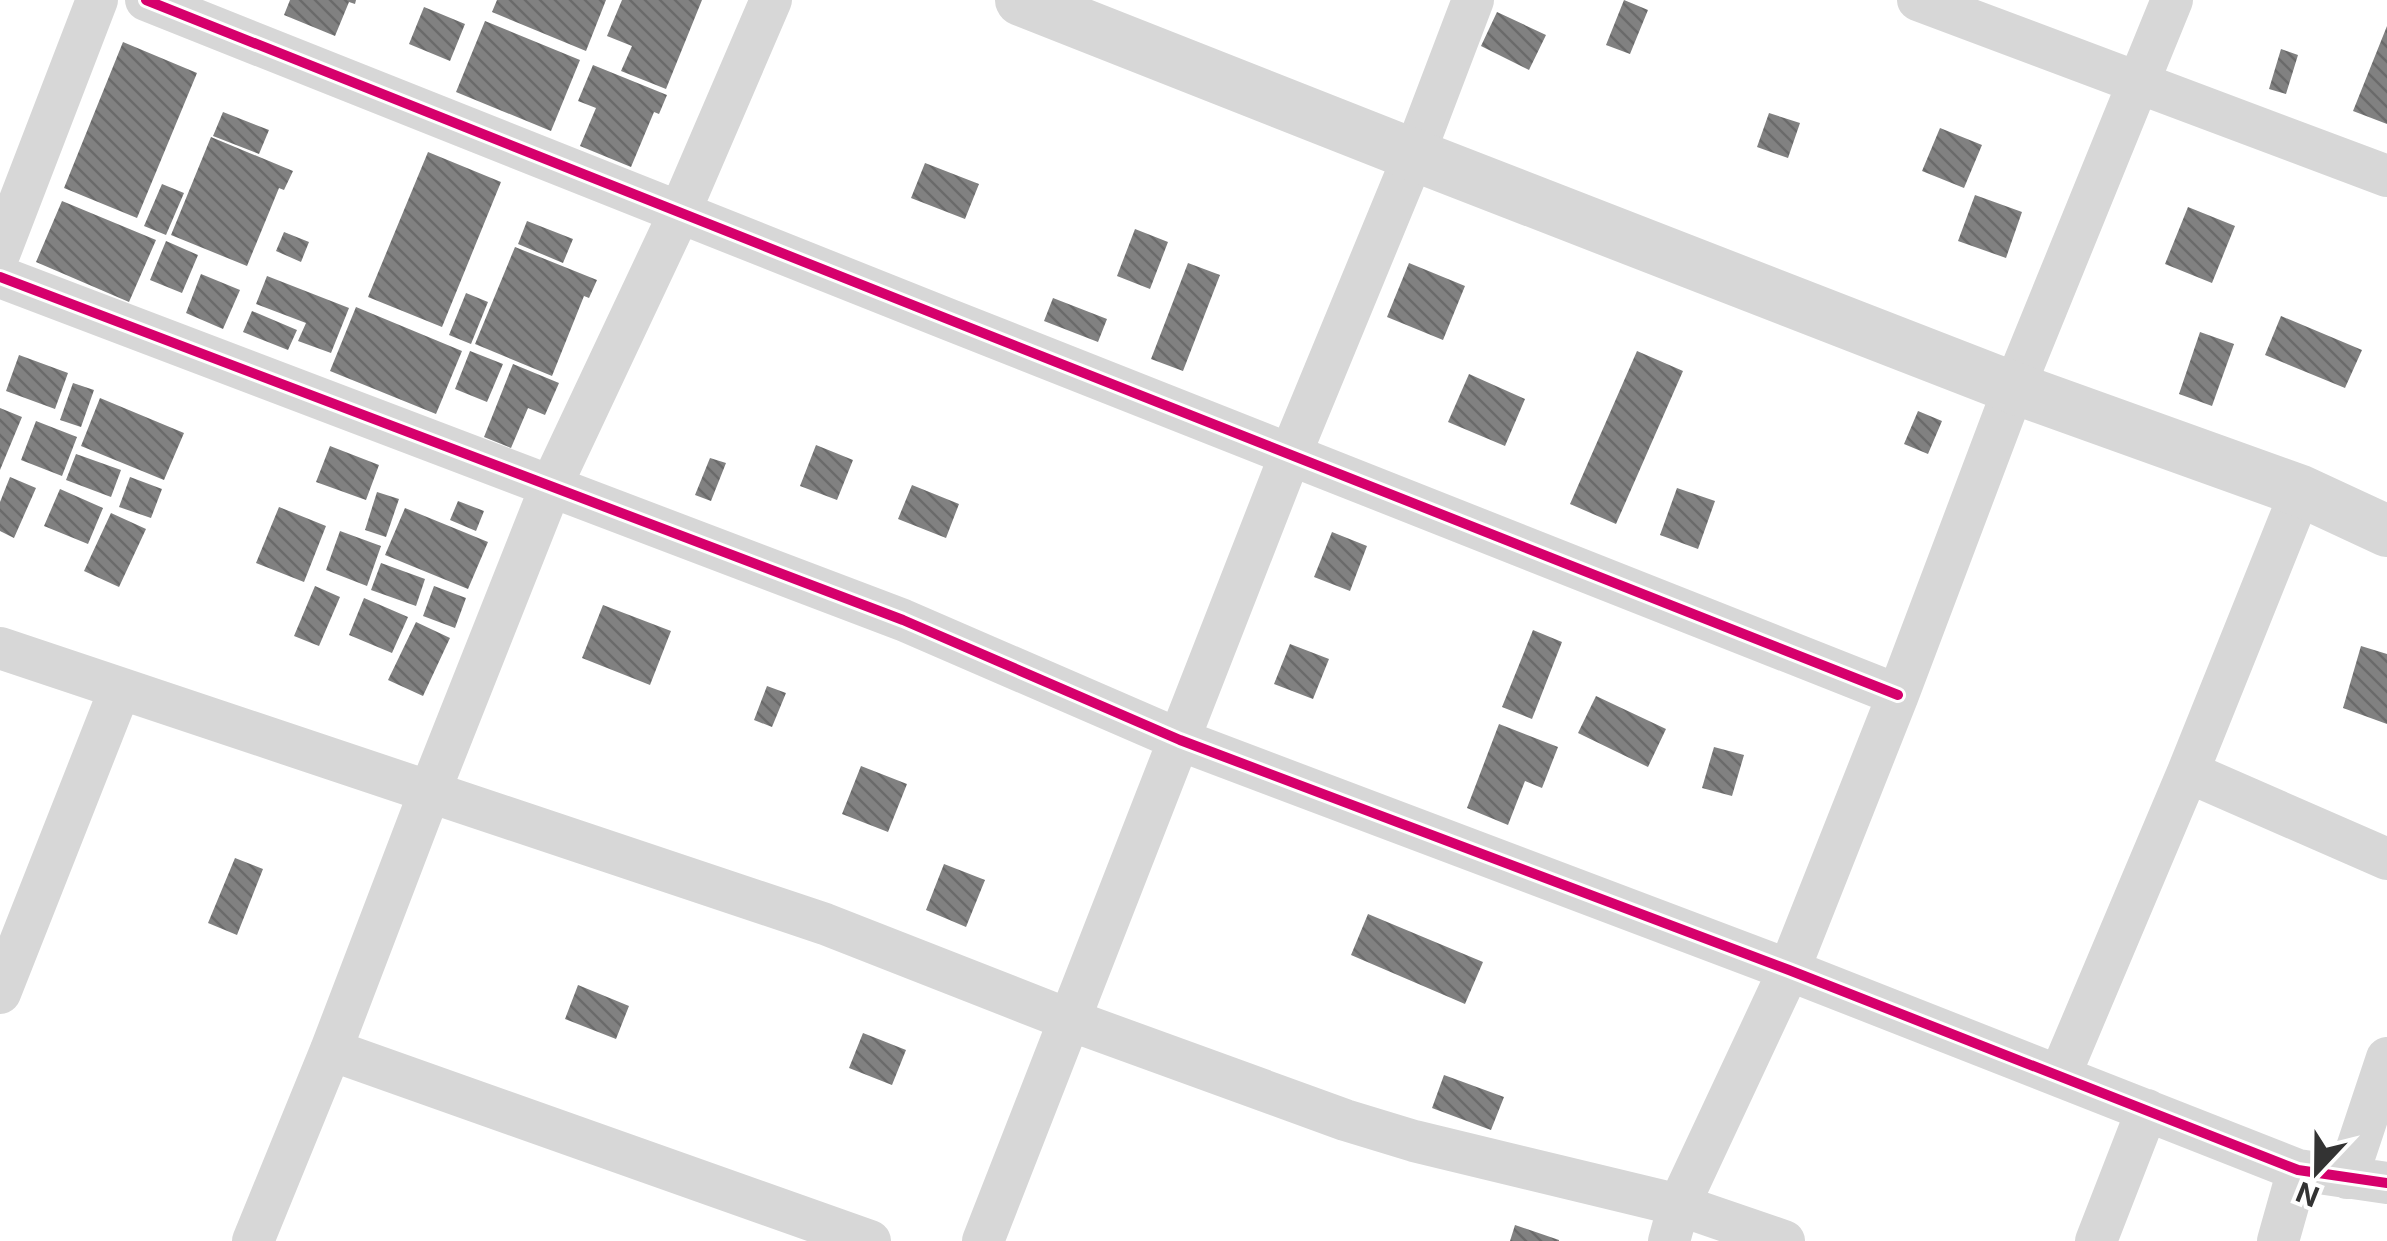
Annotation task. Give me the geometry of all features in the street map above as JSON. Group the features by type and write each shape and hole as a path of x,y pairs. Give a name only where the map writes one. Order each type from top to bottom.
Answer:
{"street":[{"path":"0,252 97,0"},
{"path":"146,0 1898,696"},
{"path":"253,1241 550,486 678,214 771,0"},
{"path":"1021,0 1099,14 1414,156 2014,388 2301,492 2387,531"},
{"path":"983,1241 1473,0"},
{"path":"1918,0 2387,176"},
{"path":"1674,1223 1789,970 2014,388 2172,0"},
{"path":"0,277 903,620 1180,740 1789,970 2298,1170 2367,1181 2387,1058"},
{"path":"2060,1076 2301,492"},
{"path":"0,648 824,924 1070,1020 1362,1126 1674,1223 1784,1241"},
{"path":"0,993 120,688"},
{"path":"2188,772 2387,859"},
{"path":"330,1050 870,1241"},
{"path":"2096,1241 2148,1110"},
{"path":"2278,1241 2298,1170"}],"building":[{"path":"290,0 356,0 355,4 349,2 335,36 284,15"},
{"path":"497,0 606,0 586,51 492,12"},
{"path":"622,0 702,0 666,89 621,71 632,46 607,36"},
{"path":"1624,0 1648,10 1630,54 1606,45"},
{"path":"424,7 465,24 450,61 409,44"},
{"path":"1497,12 1546,35 1529,70 1481,46"},
{"path":"485,21 580,60 551,131 456,92"},
{"path":"2387,26 2387,124 2353,111"},
{"path":"123,42 197,73 137,218 64,188"},
{"path":"2281,49 2298,55 2286,94 2269,89"},
{"path":"593,65 667,95 659,114 654,112 631,167 580,146 596,108 578,101"},
{"path":"223,112 269,130 259,154 213,136"},
{"path":"1769,113 1800,123 1788,158 1757,147"},
{"path":"1940,128 1982,145 1964,188 1922,171"},
{"path":"211,137 293,171 284,190 279,188 247,266 171,235"},
{"path":"428,152 501,182 442,327 368,297"},
{"path":"925,163 979,184 965,219 911,198"},
{"path":"162,184 184,193 166,235 144,226"},
{"path":"1975,195 2022,212 2006,258 1958,241"},
{"path":"62,201 156,240 129,302 36,262"},
{"path":"2188,207 2235,226 2212,283 2165,264"},
{"path":"527,221 573,239 563,263 518,244"},
{"path":"1135,229 1168,242 1150,289 1117,276"},
{"path":"284,232 309,242 301,262 276,251"},
{"path":"166,241 198,255 182,293 150,280"},
{"path":"515,247 597,280 589,298 584,296 552,376 475,344"},
{"path":"1188,263 1220,275 1183,371 1151,359"},
{"path":"1409,263 1465,286 1443,340 1387,317"},
{"path":"201,274 240,290 223,329 186,313"},
{"path":"267,276 349,308 331,353 298,341 306,323 256,304"},
{"path":"466,293 488,302 471,344 449,335"},
{"path":"1053,298 1107,319 1098,342 1044,321"},
{"path":"356,307 462,351 436,414 330,371"},
{"path":"252,311 297,330 288,350 243,332"},
{"path":"2281,316 2362,350 2345,388 2265,355"},
{"path":"2200,332 2234,344 2212,406 2179,394"},
{"path":"470,351 503,364 487,402 455,389"},
{"path":"1637,351 1683,371 1616,524 1570,504"},
{"path":"19,355 68,373 55,409 6,391"},
{"path":"513,364 559,383 545,415 528,408 511,448 484,437"},
{"path":"1469,374 1525,399 1505,446 1448,422"},
{"path":"73,383 94,390 81,427 60,420"},
{"path":"100,398 184,433 164,480 81,446"},
{"path":"0,408 22,417 0,470"},
{"path":"1918,411 1942,421 1928,454 1904,444"},
{"path":"36,421 77,437 62,476 21,460"},
{"path":"816,445 853,460 837,500 800,486"},
{"path":"330,446 379,465 366,500 316,482"},
{"path":"76,454 121,470 111,497 66,480"},
{"path":"710,458 726,463 711,501 695,495"},
{"path":"10,477 36,488 14,538 0,531 0,502"},
{"path":"130,477 162,489 151,518 119,507"},
{"path":"912,485 959,504 946,538 898,519"},
{"path":"1677,488 1715,501 1698,549 1660,535"},
{"path":"60,489 103,508 88,544 44,526"},
{"path":"377,492 399,499 386,537 365,530"},
{"path":"458,501 484,511 476,531 450,520"},
{"path":"279,507 326,526 304,582 256,563"},
{"path":"405,508 488,542 468,589 385,555"},
{"path":"111,513 146,529 119,587 84,571"},
{"path":"340,531 381,546 367,586 326,570"},
{"path":"1332,532 1367,546 1350,591 1314,577"},
{"path":"381,563 425,579 416,606 371,590"},
{"path":"315,586 340,597 319,646 294,636"},
{"path":"434,586 466,598 455,628 423,616"},
{"path":"364,598 408,617 392,653 349,635"},
{"path":"603,605 671,631 650,685 582,658"},
{"path":"416,622 450,638 423,696 388,680"},
{"path":"1533,630 1562,642 1532,719 1502,707"},
{"path":"1290,644 1329,659 1313,699 1274,684"},
{"path":"2361,646 2387,654 2387,724 2343,708"},
{"path":"767,686 786,693 772,727 754,720"},
{"path":"1596,696 1666,729 1648,767 1578,733"},
{"path":"1499,724 1558,747 1542,788 1525,781 1508,825 1467,808"},
{"path":"1714,747 1744,755 1732,796 1702,788"},
{"path":"861,766 907,784 888,832 842,814"},
{"path":"235,858 263,869 237,935 208,923"},
{"path":"944,864 985,880 966,927 926,910"},
{"path":"1368,914 1483,962 1465,1004 1351,955"},
{"path":"578,985 629,1006 616,1039 565,1019"},
{"path":"863,1033 906,1050 892,1085 849,1068"},
{"path":"1444,1075 1504,1097 1491,1130 1432,1108"},
{"path":"1515,1225 1559,1240 1559,1241 1510,1241"}],"cycle path":[{"path":"146,0 1898,695"},
{"path":"0,277 903,620 1180,740 1789,970 2298,1170 2387,1183"}]}
